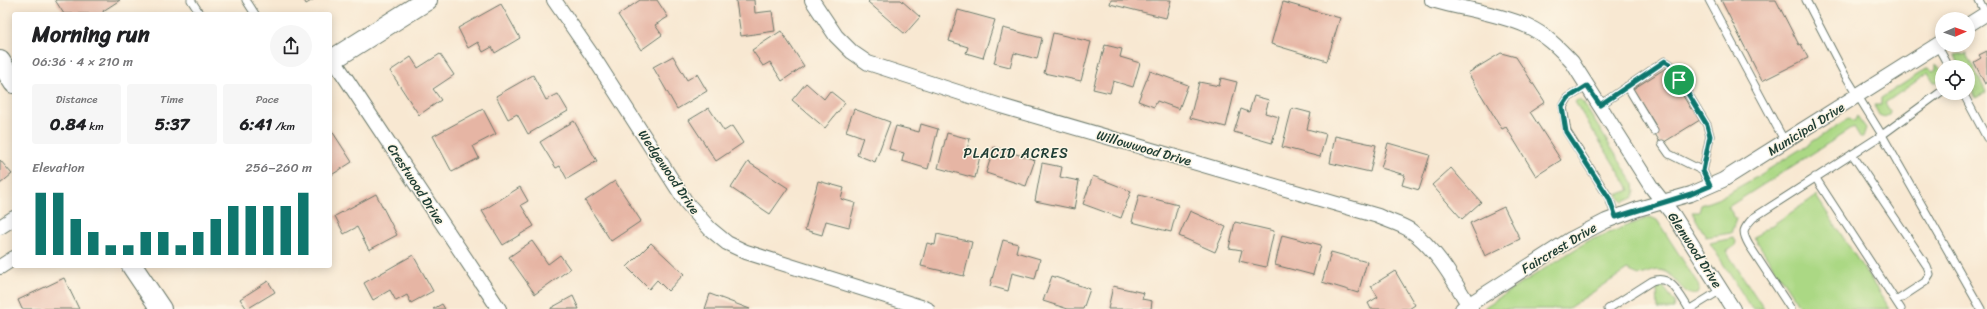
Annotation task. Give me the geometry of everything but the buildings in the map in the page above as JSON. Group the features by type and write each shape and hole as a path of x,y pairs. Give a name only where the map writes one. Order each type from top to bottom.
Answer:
{"street":[{"path":"332,60 427,0"},
{"name":"Wedgewood Drive","path":"554,0 596,61 686,202 710,229 727,242 746,252 927,309"},
{"name":"Willowwood Drive","path":"812,0 836,36 852,52 868,62 1008,108 1378,216 1409,230 1425,243 1444,266 1467,308"},
{"name":"Glenwood Drive","path":"1432,0 1461,4 1527,26 1544,36 1559,48 1572,62 1652,188 1674,216 1733,309"},
{"path":"1975,20 1986,13"},
{"name":"Municipal Drive","path":"1664,202 1723,180 1935,46"},
{"name":"Crestwood Drive","path":"332,60 499,309"},
{"path":"0,62 12,80"},
{"name":"Faircrest Drive","path":"1467,308 1570,239 1616,217 1664,202"},
{"path":"0,227 12,219"},
{"path":"0,267 12,259"},
{"path":"133,268 161,309"}],"lane":[{"path":"191,0 199,12"},
{"path":"246,0 254,12"},
{"path":"1708,0 1785,142"},
{"path":"1806,0 1858,96 1882,135 1981,309"},
{"path":"1979,0 1986,13"},
{"path":"1600,105 1665,61 1670,64 1707,125 1710,136 1703,171 1710,186"},
{"path":"1587,86 1568,98 1562,107 1566,132 1609,198 1616,217"},
{"path":"1626,86 1654,132"},
{"path":"1791,309 1749,245 1744,236 1744,228 1753,218 1882,135 1935,96"},
{"path":"1967,100 1987,138"},
{"path":"1662,144 1669,154 1703,171"},
{"path":"1852,154 1927,266 1930,274 1925,282 1896,301"},
{"path":"1815,177 1902,309"},
{"path":"1608,309 1652,281 1660,278 1671,284 1690,309 1721,290"}],"green space":[{"path":"1966,53 1970,60 1957,60 1955,55"},
{"path":"1928,68 1933,71 1935,70 1935,82 1928,73 1885,103 1890,111 1889,115 1884,117 1879,115 1874,105 1881,105 1881,98"},
{"path":"1975,71 1986,92 1976,98 1975,96"},
{"path":"1577,100 1582,101 1634,184 1635,192 1633,198 1623,202 1617,195 1630,190 1575,102"},
{"path":"1857,116 1866,128 1863,137 1860,137 1854,127 1728,207 1736,219 1731,233 1706,237 1692,212 1699,212 1701,205 1717,199 1755,178 1848,119 1854,122"},
{"path":"1816,196 1890,309 1801,309 1754,237"},
{"path":"1650,217 1657,220 1698,284 1699,289 1697,294 1688,293 1668,273 1664,271 1661,270 1639,275 1627,270 1567,309 1484,309 1486,306 1588,241"},
{"path":"1733,238 1736,241 1735,246 1726,251 1764,309 1752,309 1710,243"},
{"path":"1662,285 1675,302 1674,309 1658,309 1657,288"}],"district":[{"name":"PLACID ACRES","path":"1016,153"}],"route":[{"path":"1665,61 1670,64 1679,80 1707,125 1710,136 1703,171 1710,186 1691,194 1616,217 1609,198 1566,132 1562,107 1568,98 1587,86 1600,105 1665,61"}]}
